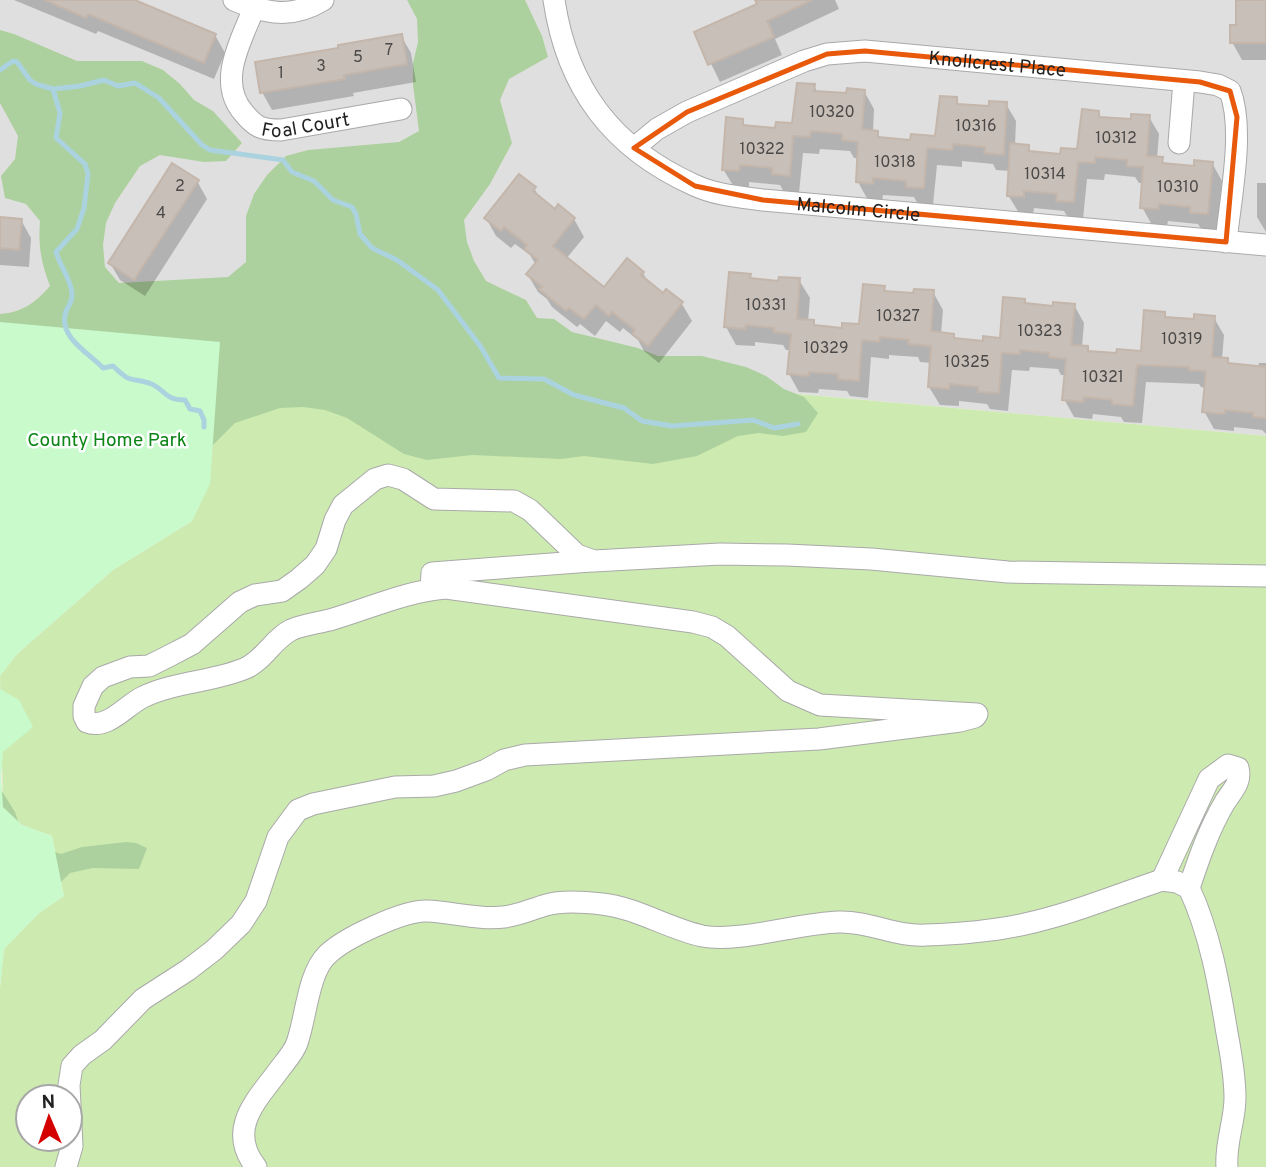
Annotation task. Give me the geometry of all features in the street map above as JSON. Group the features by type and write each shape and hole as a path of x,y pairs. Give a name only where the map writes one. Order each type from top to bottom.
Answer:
{"street":[{"path":"244,4 286,14 307,9 323,0"},
{"name":"Malcolm Circle","path":"554,0 559,32 570,66 591,103 618,135 634,148 695,186 727,195 1266,245"},
{"name":"Foal Court","path":"244,4 231,76 231,93 250,121 264,130 281,130 401,109"},
{"name":"Knollcrest Place","path":"634,148 657,129 687,112 804,61 827,54 865,51 1218,85 1230,91 1237,117 1226,242"},
{"path":"1179,143 1184,81"},
{"path":"66,1167 72,1146 69,1085 72,1066 144,999 188,971 241,924 256,901 278,836 298,810 395,786 434,786 456,781 504,760 525,755 819,739 960,721 977,714 820,705 788,691 727,636 712,627 446,588 431,589 367,606 335,619 293,630 277,640 248,667 167,688 142,698 117,716 103,722 94,725 87,722 84,716 84,706 93,687 103,677 123,669 149,666 169,656 192,644 240,602 255,595 282,591 299,579 315,565 326,549 343,505 375,479 388,475 403,479 434,499 514,501 530,510 577,555 594,561"},
{"path":"431,589 432,573 720,554 871,559 1008,572 1266,576"},
{"path":"1162,880 1209,779 1228,765 1238,768 1240,775 1237,785 1202,848 1189,888 1205,926 1222,999 1233,1066 1236,1100 1226,1155 1227,1167"},
{"path":"256,1167 247,1156 244,1125 256,1098 296,1046 310,989 325,956 344,942 413,911 482,918 506,917 548,904 568,902 604,904 636,912 702,936 724,937 841,921 870,924 899,933 924,936 1024,924 1162,880 1189,888"}],"highlighted area":[{"path":"865,51 1200,82 1230,91 1237,117 1226,242 763,200 695,186 634,148 687,112 827,54"}],"shaded area":[{"path":"0,0 1266,0 1266,436 0,322"}],"green space":[{"path":"407,0 525,0 542,36 548,57 509,79 500,100 512,143 490,184 464,220 467,242 486,281 526,300 537,318 554,319 572,332 638,348 658,356 702,356 746,367 766,376 784,389 804,397 818,413 806,432 783,436 759,433 738,436 697,456 653,464 584,456 561,459 472,455 427,460 404,454 347,418 325,410 280,408 235,423 193,465 0,395 0,314 28,306 50,286 41,254 40,221 26,204 5,198 1,176 15,159 18,136 0,103 0,30 77,61 142,61 163,70 194,100 213,111 242,143 226,161 204,162 160,155 140,166 115,203 106,223 103,245 105,267 119,283 228,277 246,262 246,216 254,194 267,175 286,156 308,150 399,142 419,131 413,85 413,63 418,42 417,19"},
{"name":"County Home Park","path":"0,322 220,342 210,484 192,521 113,570 17,654 0,676"},
{"path":"220,342 1266,436 1266,1167 0,1167 0,987 4,949 39,913 64,896 52,836 22,825 3,807 0,676 17,654 113,570 192,521"},
{"path":"0,689 19,700 33,727 3,752 3,807 22,825 52,836 64,896 39,913 4,949 0,987"},
{"path":"0,788 15,812 22,833 41,847 61,854 82,847 136,843 147,848 139,869 93,868 70,873 18,925"}],"building":[{"path":"45,0 135,0 216,34 204,63 88,14 86,18"},
{"path":"755,0 812,0 767,21 774,37 708,65 694,32 757,4"},
{"path":"1236,0 1266,0 1266,43 1230,43 1230,25 1236,25"},
{"path":"402,34 407,64 344,75 345,79 260,93 255,62"},
{"path":"797,83 815,84 814,91 846,93 847,88 865,90 862,129 878,131 878,137 910,140 911,134 935,136 940,96 957,97 957,104 989,106 989,101 1007,102 1004,155 984,153 985,147 953,144 952,150 927,148 924,188 906,187 906,181 873,178 873,184 856,182 858,142 842,140 842,134 811,131 810,137 793,136 790,176 772,174 772,168 740,165 739,171 722,170 726,117 743,119 743,125 775,128 776,122 792,123"},
{"path":"1082,109 1099,111 1099,117 1131,119 1131,114 1150,115 1147,156 1163,157 1162,163 1194,166 1194,160 1213,162 1208,214 1190,213 1190,207 1159,204 1158,209 1140,208 1143,167 1127,166 1127,160 1095,157 1095,163 1078,162 1074,202 1056,201 1057,194 1024,191 1024,197 1007,196 1010,143 1029,145 1029,151 1060,154 1061,148 1077,149"},
{"path":"172,163 199,180 134,280 108,263"},
{"path":"519,174 536,187 533,191 555,209 558,204 575,218 553,246 604,287 627,258 644,272 641,275 663,293 666,289 683,302 648,346 632,334 635,330 612,312 609,316 596,305 584,319 569,308 566,311 539,289 542,287 526,274 538,260 524,249 527,245 504,227 501,231 484,218"},
{"path":"0,217 22,219 19,250 0,248"},
{"path":"729,272 751,274 750,278 778,281 779,277 800,278 797,319 814,320 814,325 842,328 842,323 859,324 863,284 885,286 884,291 913,293 914,289 934,290 931,331 954,334 954,338 983,341 983,336 1000,338 1003,297 1053,306 1053,302 1075,304 1071,345 1088,346 1088,351 1141,351 1144,310 1165,312 1165,317 1194,319 1194,314 1215,316 1212,357 1228,358 1228,363 1266,367 1266,418 1253,417 1253,413 1225,410 1224,414 1202,412 1206,371 1189,370 1189,367 1137,365 1133,406 1112,404 1112,400 1084,397 1083,402 1062,400 1066,359 1049,357 1049,353 1020,350 1020,354 1002,353 999,393 978,392 978,387 950,384 949,389 928,387 931,346 880,337 879,342 862,340 859,381 838,379 838,374 787,374 791,334 774,332 774,328 746,325 745,329 724,327"}],"waterway":[{"path":"0,70 13,61 17,62 30,80 53,89 104,80 118,86 135,83 159,98 202,145 210,150 283,160 292,172 314,181 333,200 352,207 360,234 372,248 397,260 438,290 481,347 499,378 544,379 574,395 624,408 642,421 672,426 753,420 774,428 798,424"},
{"path":"53,89 60,113 56,138 85,164 88,174 84,208 77,229 56,252 72,294 65,315 67,331 77,345 103,368 113,366 127,378 155,385 168,396 185,400 190,409 200,411 204,427"}]}
